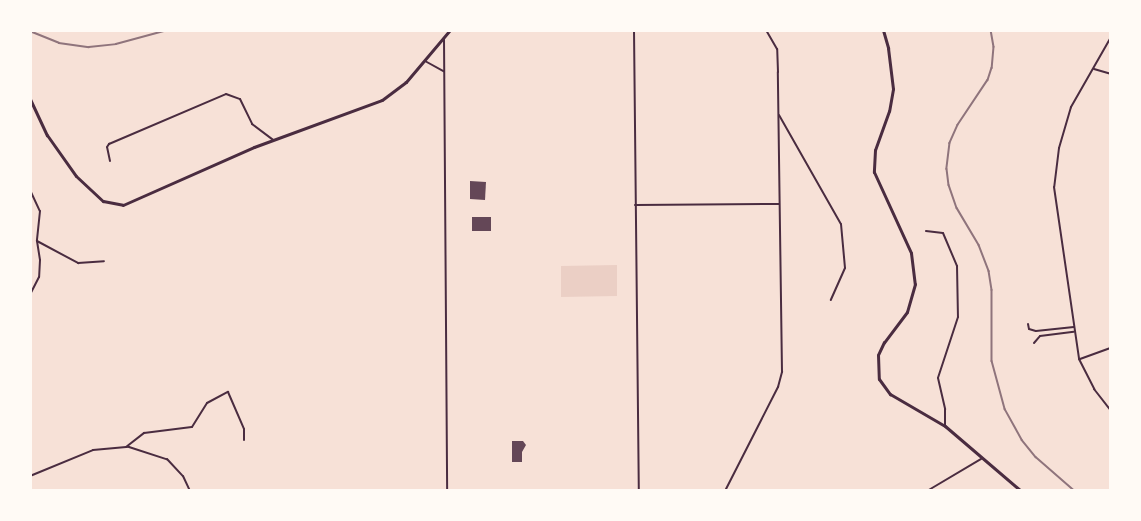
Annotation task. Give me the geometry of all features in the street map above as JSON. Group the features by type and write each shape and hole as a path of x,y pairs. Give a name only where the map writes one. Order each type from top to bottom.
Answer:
{"main road":[{"path":"30,99 47,135 66,165 91,192 113,205 133,202 273,140 382,100 406,81 450,30"},
{"path":"883,30 888,48 893,89 889,111 875,150 874,172 911,253 915,284 907,312 880,347 876,370 880,383 890,394 945,426 1021,491"}],"street":[{"path":"634,30 639,491"},
{"path":"726,491 781,375 777,49 766,30"},
{"path":"1111,37 1067,117 1055,183 1079,359 1094,389 1111,411"},
{"path":"444,38 447,491"},
{"path":"425,61 443,71"},
{"path":"1092,68 1111,74"},
{"path":"110,161 109,144 226,94 240,99 252,124 273,140"},
{"path":"778,113 841,224 845,268 831,300"},
{"path":"30,190 40,211 37,241 40,273 30,295"},
{"path":"635,205 780,204"},
{"path":"926,231 943,233 957,266 958,317 938,378 945,409 945,426"},
{"path":"37,241 78,263 88,265 104,261"},
{"path":"1028,324 1029,329 1036,331 1074,327"},
{"path":"1034,343 1040,336 1074,332"},
{"path":"1079,359 1111,348"},
{"path":"126,447 144,433 192,427 207,403 228,392 244,429 244,440"},
{"path":"30,476 93,450 126,447 167,459 183,476 190,491"},
{"path":"927,491 981,459"}],"shaded area":[{"path":"617,265 617,296 561,297 561,266"}],"building":[{"path":"470,181 486,182 485,200 470,199"},
{"path":"472,217 491,217 491,231 472,231"},
{"path":"512,441 523,441 526,445 522,452 522,462 512,462"}],"railway":[{"path":"30,31 59,43 89,47 116,44 168,30"},
{"path":"991,30 994,47 992,68 988,80 958,125 950,143 947,169 949,185 957,208 979,245 989,271 992,290 992,361 1005,409 1022,440 1036,457 1075,491"}]}
